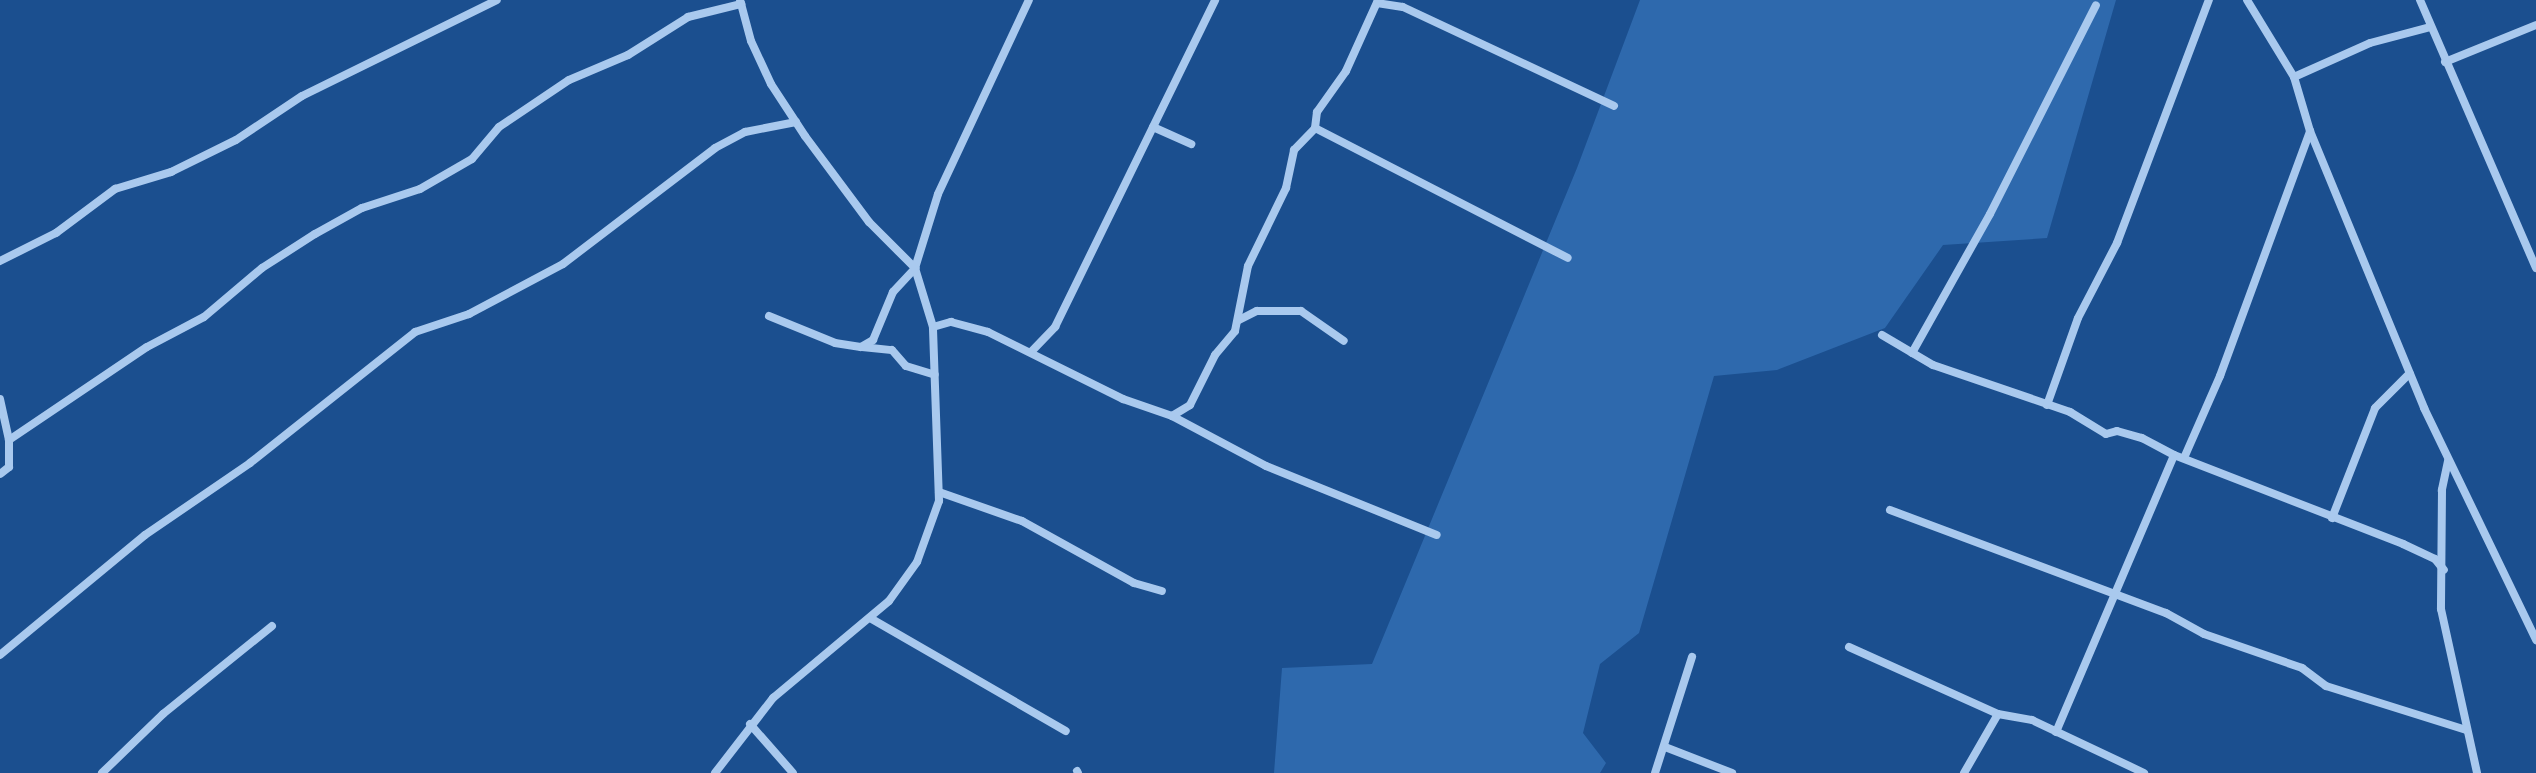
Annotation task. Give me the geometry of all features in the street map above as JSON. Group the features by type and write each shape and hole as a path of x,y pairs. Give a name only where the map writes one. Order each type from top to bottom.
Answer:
{"street":[{"path":"0,261 56,233 115,189 171,172 236,140 302,96 497,0"},
{"path":"861,347 873,340 893,292 915,268 938,194 1029,0"},
{"path":"1031,352 1050,337 1215,0"},
{"path":"2047,405 2078,318 2117,243 2209,0"},
{"path":"2247,0 2294,77 2310,131 2410,373 2448,460 2536,640"},
{"path":"2420,0 2536,268"},
{"path":"9,440 147,347 204,317 262,268 315,234 362,208 420,189 472,159 499,127 569,80 628,55 688,17 741,2 751,41 796,122 869,222 915,268 933,327 939,492 931,530 917,562 870,618 804,670 750,724 715,773"},
{"path":"1172,416 1190,405 1239,320 1242,286 1259,234 1286,188 1294,150 1315,128 1320,106 1341,80 1378,2 1403,7 1614,106"},
{"path":"1912,353 1990,214 2096,5"},
{"path":"2445,62 2536,25"},
{"path":"2294,77 2370,43 2430,27"},
{"path":"0,655 145,535 250,463 415,332 469,314 563,264 715,148 745,132 796,122"},
{"path":"1153,127 1191,144"},
{"path":"1315,128 1568,258"},
{"path":"2056,732 2113,597 2220,376 2310,131"},
{"path":"1239,320 1257,311 1301,311 1344,341"},
{"path":"769,316 835,343 892,350 906,366 935,375"},
{"path":"933,327 951,322 976,328 1123,399 1172,416 1266,466 1437,535"},
{"path":"1882,335 1912,353 2092,422 2106,434 2131,435 2426,554 2444,570"},
{"path":"2332,518 2375,408 2410,373"},
{"path":"0,399 9,440 9,467 0,474"},
{"path":"2448,460 2442,490 2444,570 2441,609 2477,773"},
{"path":"939,492 1022,521 1134,583 1162,591"},
{"path":"1890,510 2302,668 2326,686 2466,730"},
{"path":"870,618 1066,731"},
{"path":"102,773 163,714 272,626"},
{"path":"1849,647 1998,714 2012,713 2056,732 2127,770 2144,773"},
{"path":"1655,773 1692,657"},
{"path":"1964,773 1998,714"},
{"path":"750,724 793,773"},
{"path":"1665,747 1732,773"}],"shaded area":[{"path":"1640,0 2116,0 2047,238 1943,245 1885,328 1777,370 1714,376 1639,633 1600,664 1583,733 1606,763 1600,773 1274,773 1282,668 1372,664 1577,168"}]}
